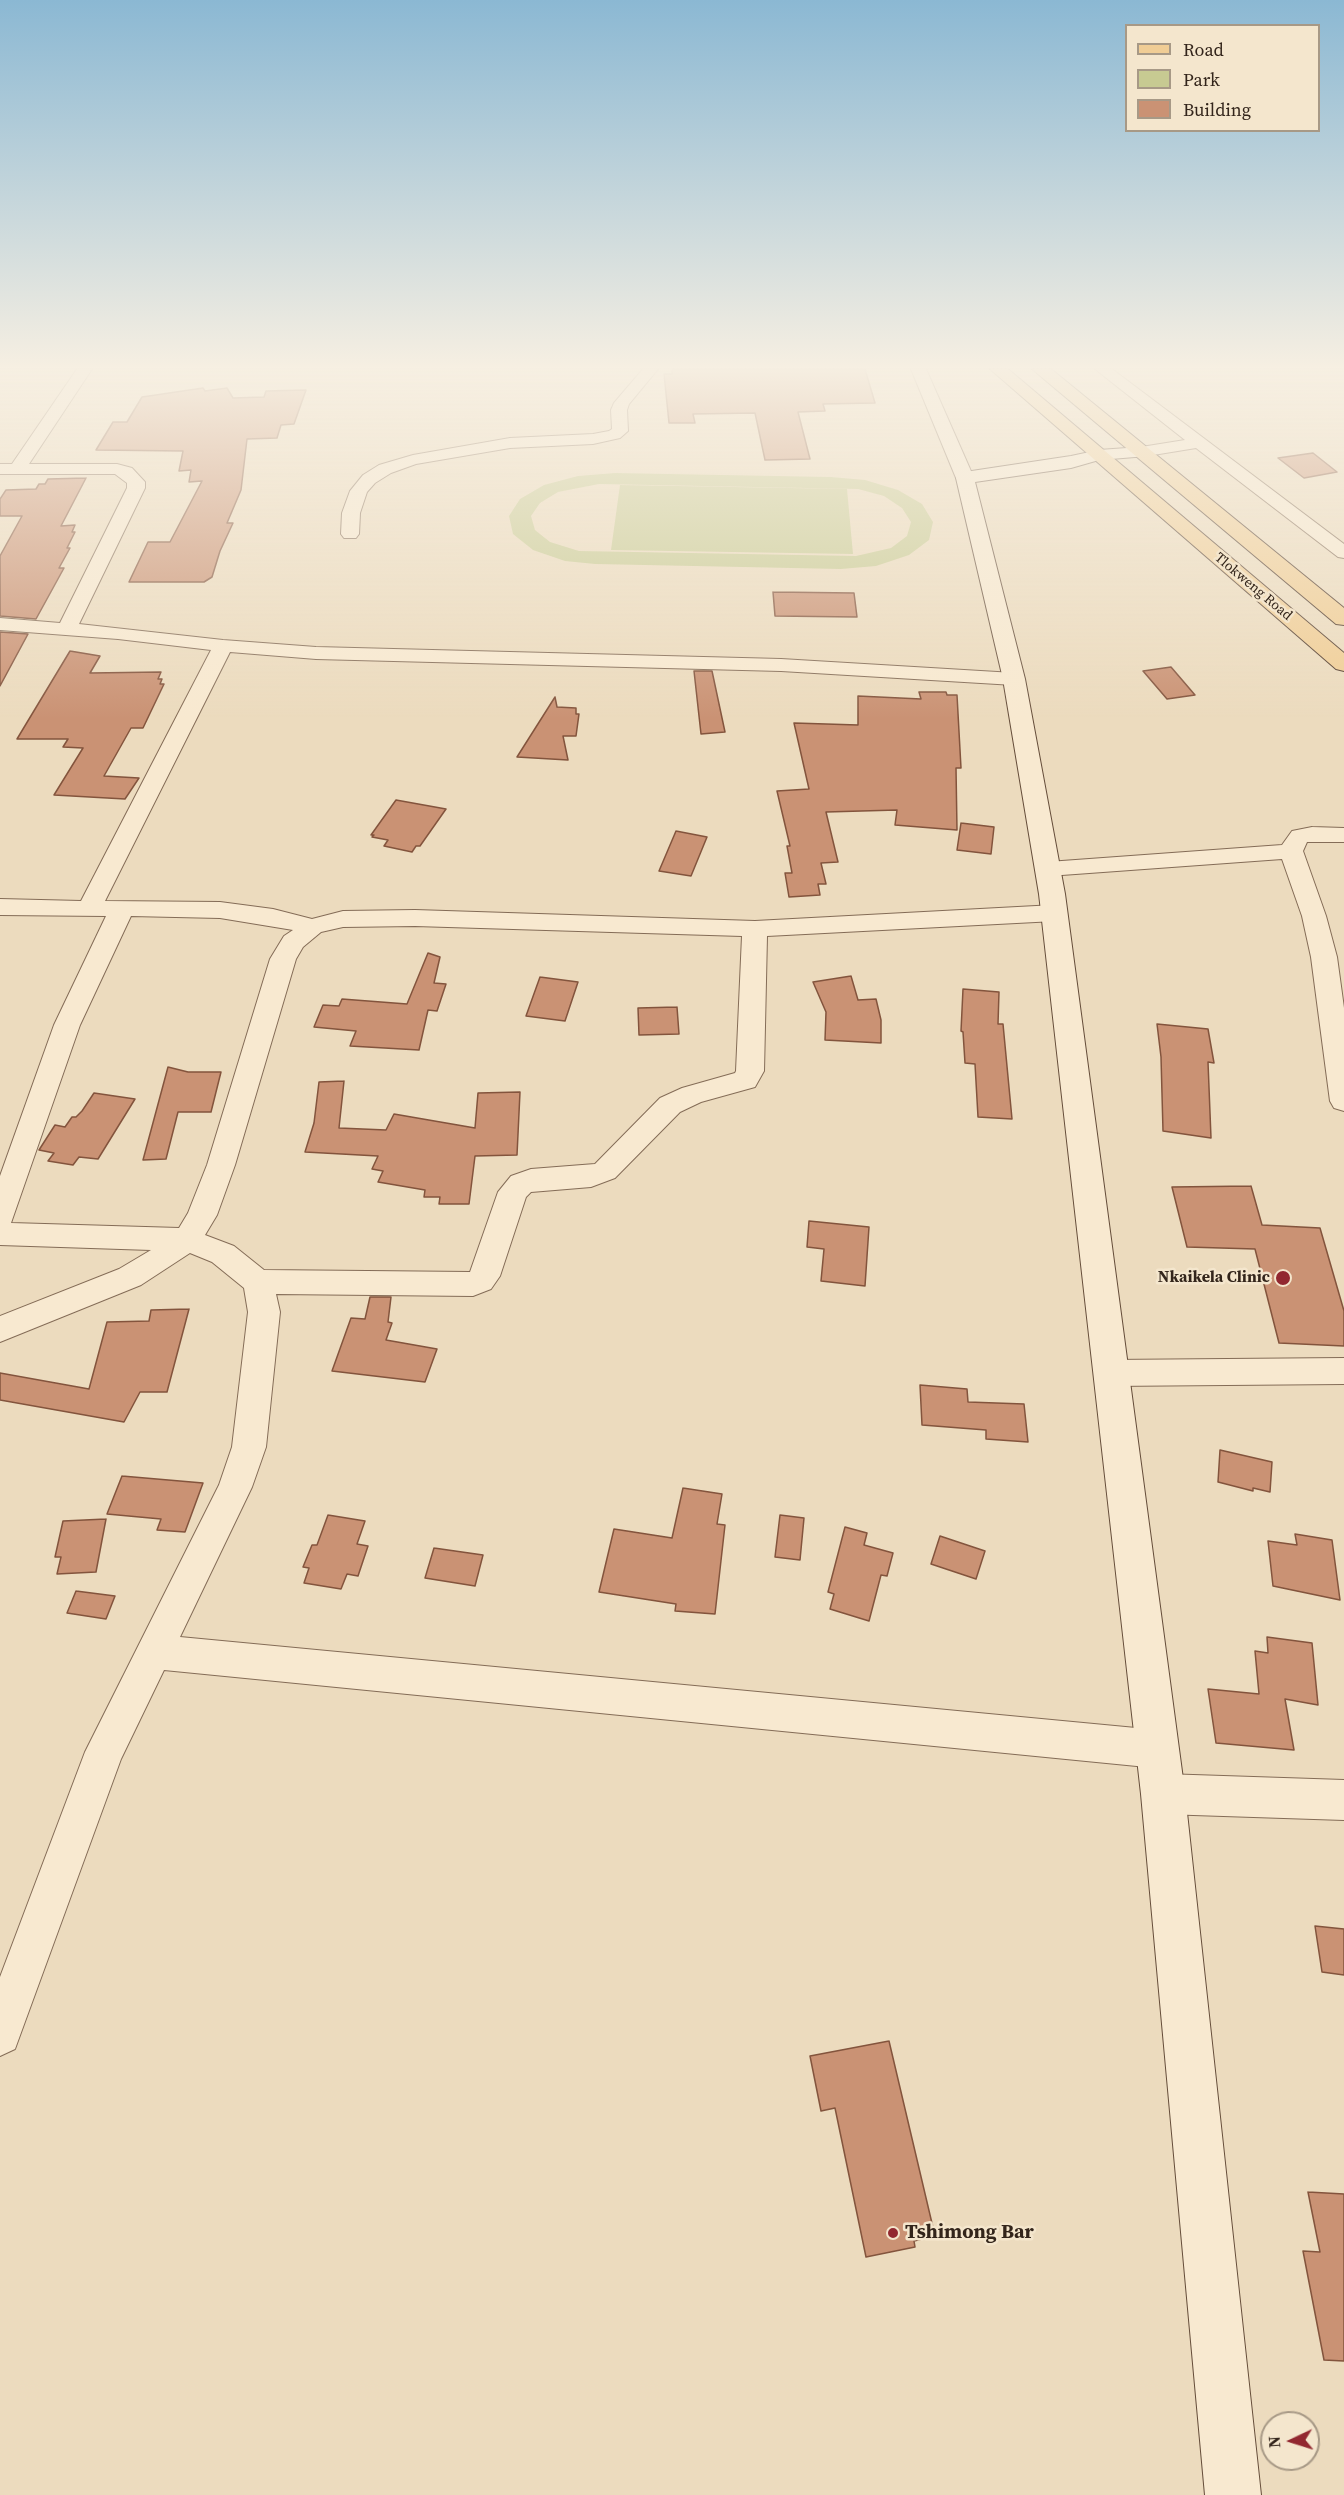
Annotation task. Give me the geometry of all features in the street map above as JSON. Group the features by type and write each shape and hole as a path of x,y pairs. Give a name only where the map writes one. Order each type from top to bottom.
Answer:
{"main road":[{"path":"1123,485 1166,513"},
{"name":"Tlokweng Road","path":"1125,485 1166,513 1344,664"},
{"name":"Tlokweng Road","path":"1181,485 1344,619"}],"street":[{"path":"67,629 136,485"},
{"path":"350,534 351,513 358,491 363,485"},
{"path":"967,485 1014,679 1055,913 1163,1794 1233,2495"},
{"path":"1254,485 1344,553"},
{"path":"0,624 316,653 781,665 1014,679"},
{"path":"89,909 223,646"},
{"path":"1344,836 1312,834 1300,836 1291,851 1314,916 1324,957 1344,1101"},
{"path":"1048,869 1291,851"},
{"path":"0,907 220,910 273,917 312,927"},
{"path":"0,1217 47,1076 67,1025 122,909"},
{"path":"0,1329 130,1277 187,1240 202,1215 220,1165 283,959 293,942 312,927 343,919 415,918 755,929 1055,913"},
{"path":"0,1234 187,1240 223,1254 258,1282 473,1284 485,1276 513,1192 521,1184 531,1180 591,1176 605,1171 670,1105 692,1095 745,1080 750,1071 755,929"},
{"path":"0,2034 104,1752 230,1498 249,1447 264,1312 258,1282"},
{"path":"1110,1373 1344,1371"},
{"path":"154,1652 1157,1749"},
{"path":"1163,1794 1344,1800"}],"green space":[{"path":"543,485 592,485 558,492 540,503 531,516 535,530 550,542 579,551 856,556 891,548 907,536 911,522 902,508 884,496 858,489 673,485 883,485 898,490 922,504 933,522 929,540 909,555 876,566 841,569 595,564 565,561 533,550 513,534 509,516 520,499"},
{"path":"620,485 847,489 853,554 611,550"}],"building":[{"path":"38,485 82,485 61,526 75,525 72,532 75,532 67,548 70,548 59,568 64,568 36,619 0,616 0,556 22,516 0,516 0,499 6,490 36,489"},
{"path":"200,485 242,485 227,523 233,523 220,551 212,577 204,582 129,582 148,542 170,542"},
{"path":"773,592 854,593 857,617 775,616"},
{"path":"0,632 28,634 0,686"},
{"path":"70,651 100,656 90,673 161,672 158,679 162,679 160,684 164,684 143,728 131,728 104,776 139,778 125,799 54,795 83,748 63,747 68,739 17,739"},
{"path":"1171,667 1195,695 1167,699 1143,671"},
{"path":"694,671 712,671 725,732 701,734"},
{"path":"919,692 946,692 947,695 957,695 961,768 956,768 957,830 895,825 897,810 826,812 838,862 821,863 826,884 818,884 820,895 789,897 785,873 792,873 787,846 790,846 777,791 809,789 794,723 858,725 858,696 921,699"},
{"path":"555,697 557,707 576,708 576,714 579,714 576,736 563,736 568,760 517,757"},
{"path":"396,800 446,809 420,846 416,846 412,852 384,846 388,840 371,835"},
{"path":"961,823 994,827 991,854 957,850"},
{"path":"676,831 707,837 691,876 659,871"},
{"path":"428,953 440,957 434,983 446,984 437,1011 428,1010 419,1050 350,1046 356,1031 314,1027 323,1005 339,1006 342,999 407,1004"},
{"path":"851,976 858,1000 876,999 881,1020 881,1043 825,1040 826,1012 813,982"},
{"path":"540,977 578,982 565,1021 526,1016"},
{"path":"963,989 999,992 998,1024 1003,1024 1012,1119 978,1117 975,1064 965,1063 963,1032 961,1031"},
{"path":"677,1007 679,1034 639,1035 638,1008"},
{"path":"1157,1024 1208,1029 1214,1063 1208,1062 1211,1138 1163,1131 1161,1057"},
{"path":"168,1067 188,1072 221,1072 211,1112 178,1112 166,1159 143,1160"},
{"path":"344,1081 339,1128 386,1130 394,1114 475,1128 478,1093 520,1092 517,1155 475,1156 469,1204 439,1204 440,1197 424,1197 425,1190 378,1182 383,1171 372,1169 378,1156 305,1152 314,1123 319,1082"},
{"path":"94,1093 135,1099 98,1159 79,1157 73,1165 48,1161 54,1153 39,1150 55,1125 65,1127 72,1117 76,1117 82,1111"},
{"path":"1251,1186 1262,1225 1320,1228 1344,1311 1344,1346 1279,1343 1255,1249 1187,1247 1172,1187"},
{"path":"809,1221 869,1227 865,1286 821,1281 824,1249 807,1247"},
{"path":"370,1297 391,1297 388,1322 392,1323 386,1340 437,1349 425,1382 332,1371 351,1318 365,1319"},
{"path":"189,1309 167,1392 140,1392 124,1422 0,1400 0,1373 89,1389 107,1322 149,1321 151,1310"},
{"path":"920,1385 967,1389 968,1402 1024,1404 1028,1442 986,1439 986,1430 922,1425"},
{"path":"1220,1450 1272,1462 1270,1492 1253,1488 1253,1491 1218,1482"},
{"path":"122,1476 203,1483 185,1532 157,1530 161,1519 107,1514"},
{"path":"683,1488 722,1494 717,1524 725,1525 715,1614 675,1611 676,1604 599,1592 614,1529 672,1538"},
{"path":"328,1515 365,1521 357,1544 368,1546 358,1576 347,1574 341,1589 304,1583 309,1568 303,1567 312,1545 317,1545"},
{"path":"780,1515 804,1518 800,1560 775,1557"},
{"path":"106,1519 96,1572 57,1574 61,1557 55,1557 63,1521"},
{"path":"845,1527 867,1533 864,1545 893,1553 887,1576 881,1575 869,1621 830,1609 834,1594 828,1592"},
{"path":"1295,1534 1332,1540 1340,1600 1273,1586 1268,1541 1297,1545"},
{"path":"940,1536 985,1551 976,1579 931,1564"},
{"path":"434,1548 483,1555 475,1586 425,1578"},
{"path":"76,1591 115,1596 106,1619 67,1613"},
{"path":"1267,1637 1312,1643 1318,1705 1285,1699 1294,1750 1216,1743 1208,1689 1259,1694 1255,1651 1268,1653"},
{"path":"1315,1926 1344,1929 1344,1975 1322,1972"},
{"path":"889,2041 935,2236 914,2241 915,2247 866,2257 835,2108 821,2111 810,2056"},
{"path":"1308,2192 1344,2194 1344,2361 1324,2360 1303,2251 1320,2252"}],"place":[{"name":"Nkaikela Clinic","path":"1283,1278"},
{"name":"Tshimong Bar","path":"893,2233"}]}
